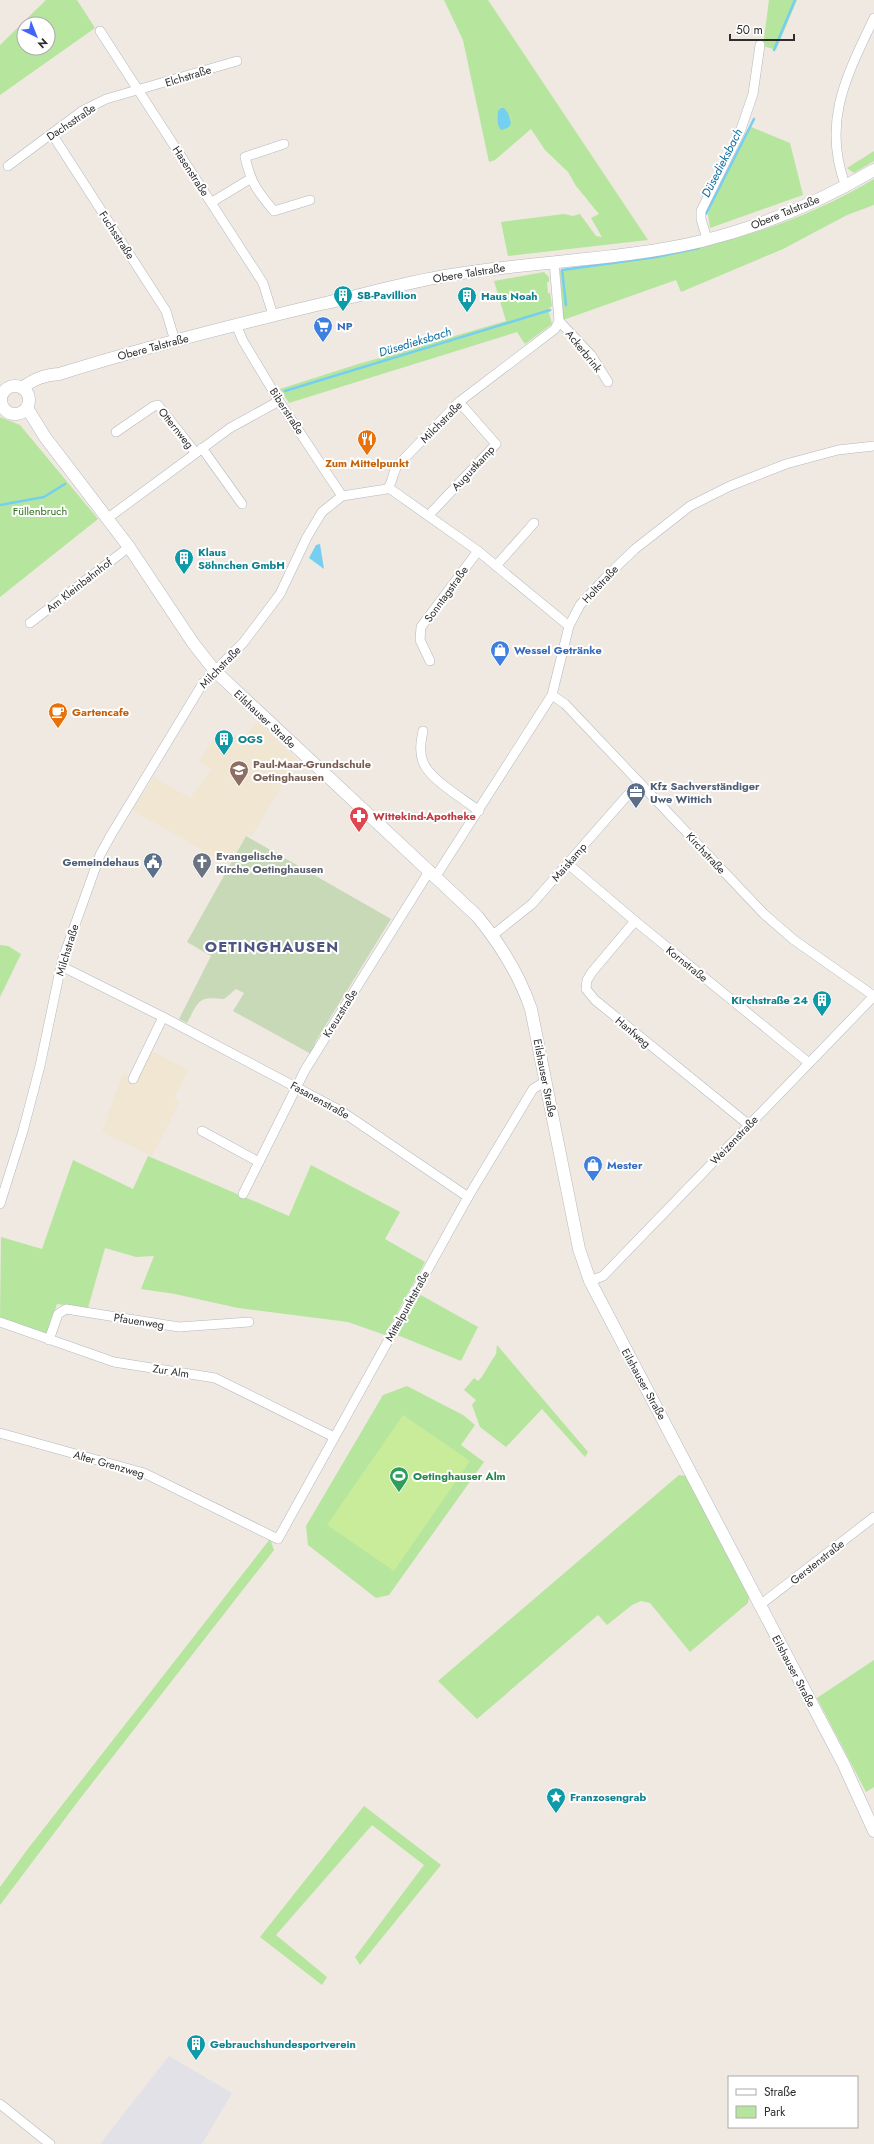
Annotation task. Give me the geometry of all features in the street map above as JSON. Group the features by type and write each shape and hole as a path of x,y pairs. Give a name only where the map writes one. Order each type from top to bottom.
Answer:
{"street":[{"path":"846,187 839,160 836,116 846,79 874,18"},
{"name":"Hasenstraße","path":"100,31 140,90 263,283 273,315"},
{"path":"707,239 701,219 701,210 740,132 753,94 760,45"},
{"name":"Elchstraße","path":"140,90 236,61"},
{"name":"Dachsstraße","path":"8,166 82,111 106,99 140,90"},
{"name":"Fuchsstraße","path":"52,134 166,311 175,341"},
{"path":"284,144 245,157 250,179 260,195 274,211 310,200"},
{"name":"Obere Talstraße","path":"25,391 59,374 175,341 371,291 445,276 640,252 707,239 791,212 846,187 874,170"},
{"path":"212,202 250,179"},
{"path":"554,262 559,321"},
{"name":"Ackerbrink","path":"559,321 591,355 608,382"},
{"name":"Milchstraße","path":"389,488 392,475 397,466 459,402 548,335 555,329 559,321"},
{"name":"Biberstraße","path":"236,325 243,341 279,400 342,496"},
{"path":"10,387 25,391 23,411 10,414 1,409 0,396 10,387"},
{"path":"108,518 198,450 230,428 279,400"},
{"name":"Augustkamp","path":"429,515 496,444 459,402"},
{"name":"Otternweg","path":"116,432 154,406 158,405 198,450"},
{"name":"Eilshauser Straße","path":"23,411 108,518 193,643 215,671 433,873 477,916 512,963 523,987 536,1032 579,1249 590,1280 656,1407 668,1425 686,1464 843,1763 874,1831"},
{"name":"Holtstraße","path":"433,873 479,811 552,694 569,626 580,605 610,573 635,549 690,506 730,486 786,464 838,450 874,446"},
{"path":"198,450 242,504"},
{"path":"342,496 383,491 389,488 478,551 569,626"},
{"name":"Milchstraße","path":"0,1204 23,1131 40,1066 61,966 100,855 203,683 243,643 266,615 280,594 316,520 330,504 342,496"},
{"path":"496,566 534,523"},
{"name":"Am Kleinbahnhof","path":"30,623 129,547"},
{"name":"Sonntagstraße","path":"430,661 420,640 421,627 478,551"},
{"name":"Kirchstraße","path":"552,694 565,704 764,914 794,940 874,996"},
{"path":"423,731 420,752 425,767 443,784 479,811"},
{"name":"Maiskamp","path":"492,935 532,904 638,782"},
{"name":"Kornstraße","path":"568,864 635,921 809,1063"},
{"name":"Kreuzstraße","path":"243,1194 297,1086 357,986 433,873"},
{"name":"Hanfweg","path":"635,921 592,972 587,980 586,989 601,1006 749,1125"},
{"name":"Fasanenstraße","path":"61,966 297,1086 341,1111 468,1197"},
{"name":"Weizenstraße","path":"590,1280 603,1276 874,996"},
{"path":"133,1079 163,1017"},
{"name":"Mittelpunktstraße","path":"278,1539 468,1197 533,1089 546,1081"},
{"path":"202,1131 259,1162"},
{"name":"Pfauenweg","path":"49,1340 58,1314 66,1309 179,1327 249,1322"},
{"name":"Zur Alm","path":"0,1322 114,1362 215,1378 334,1437"},
{"name":"Alter Grenzweg","path":"0,1433 144,1473 278,1539"},
{"name":"Gerstenstraße","path":"760,1605 874,1518"},
{"path":"0,2104 50,2144"}],"shaded area":[{"name":"Paul-Maar-Grundschule Oetinghausen","path":"258,722 297,760 252,836 246,836 229,865 132,810 154,777 190,798 212,769 199,762 219,730 242,739"},
{"path":"151,1051 188,1070 174,1098 180,1101 152,1156 102,1132 123,1073 137,1080"},
{"path":"169,2056 232,2093 202,2144 100,2144"}],"green space":[{"path":"46,0 77,0 95,28 56,56 56,16 30,16"},
{"path":"444,0 488,0 648,240 508,256 501,222 564,214 573,216 580,214 596,236 602,237 591,218 599,214 576,186 568,172 545,150 531,129 495,160 489,162 463,40"},
{"path":"769,0 797,0 776,50 763,46"},
{"path":"16,29 16,56 55,56 0,95 0,45"},
{"path":"751,127 790,143 803,195 710,228 708,214 710,207"},
{"path":"874,151 874,161 854,173 847,168"},
{"path":"874,179 874,205 847,215 783,249 681,292 676,280 563,320 560,271 683,251 760,231 798,217 836,200"},
{"path":"544,272 549,277 549,282 547,282 548,293 550,293 552,306 548,309 552,324 525,344 517,332 289,403 280,389 355,365 506,321 494,281"},
{"name":"Füllenbruch","path":"0,417 20,425 98,519 0,597"},
{"path":"246,836 391,919 316,1041 311,1054 233,1011 244,993 236,989 224,999 204,999 197,1005 187,1023 179,1019 211,956 187,942"},
{"path":"0,945 8,946 21,954 0,997"},
{"path":"148,1156 289,1216 311,1165 400,1212 385,1239 425,1262 385,1335 348,1322 238,1308 175,1294 141,1289 154,1256 136,1257 105,1248 88,1308 57,1304 47,1334 0,1318 1,1237 42,1249 73,1160 133,1189"},
{"path":"417,1293 478,1327 461,1361 395,1334"},
{"path":"497,1345 588,1452 585,1457 542,1409 506,1447 480,1427 472,1405 476,1400 464,1390 474,1378 478,1381 481,1378 496,1354"},
{"path":"407,1386 463,1415 475,1425 461,1445 484,1462 389,1595 376,1598 308,1545 306,1526 383,1395"},
{"name":"Oetinghauser Alm","path":"403,1415 470,1461 394,1571 327,1525"},
{"path":"679,1475 686,1476 749,1597 748,1603 690,1652 650,1603 641,1601 632,1605 607,1625 598,1615 477,1719 438,1681"},
{"path":"270,1539 274,1550 79,1800 0,1905 0,1887 27,1850"},
{"path":"874,1660 874,1787 866,1792 817,1698"},
{"path":"364,1806 441,1865 360,1965 355,1957 424,1865 372,1825 276,1935 327,1977 322,1985 260,1937"}],"water":[{"path":"501,108 504,108 508,113 511,123 509,127 502,130 499,127 498,122 498,111"},
{"path":"320,544 324,569 309,558 316,545"}],"waterway":[{"name":"Düsedieksbach","path":"774,50 795,0"},
{"name":"Düsedieksbach","path":"706,214 754,119"},
{"name":"Düsedieksbach","path":"566,305 562,270 656,257 699,248"},
{"name":"Düsedieksbach","path":"285,391 550,310"},
{"name":"Düsedieksbach","path":"0,505 44,497 65,484"}],"place":[{"name":"SB-Pavillion","path":"343,312"},
{"name":"Haus Noah","path":"467,313"},
{"name":"NP","path":"323,343"},
{"name":"Zum Mittelpunkt","path":"367,456"},
{"name":"Klaus Söhnchen GmbH","path":"184,575"},
{"name":"Wessel Getränke","path":"500,667"},
{"name":"Gartencafe","path":"58,729"},
{"name":"OGS","path":"224,756"},
{"name":"Paul-Maar-Grundschule Oetinghausen","path":"239,787"},
{"name":"Kfz Sachverständiger Uwe Wittich","path":"636,809"},
{"name":"Wittekind-Apotheke","path":"359,833"},
{"name":"Gemeindehaus","path":"153,879"},
{"name":"Evangelische Kirche Oetinghausen","path":"202,879"},
{"name":"Kirchstraße 24","path":"822,1017"},
{"name":"Mester","path":"593,1182"},
{"name":"Oetinghauser Alm","path":"399,1493"},
{"name":"Franzosengrab","path":"556,1814"},
{"name":"Gebrauchshundesportverein","path":"196,2061"}],"district":[{"name":"OETINGHAUSEN","path":"272,947"}]}
